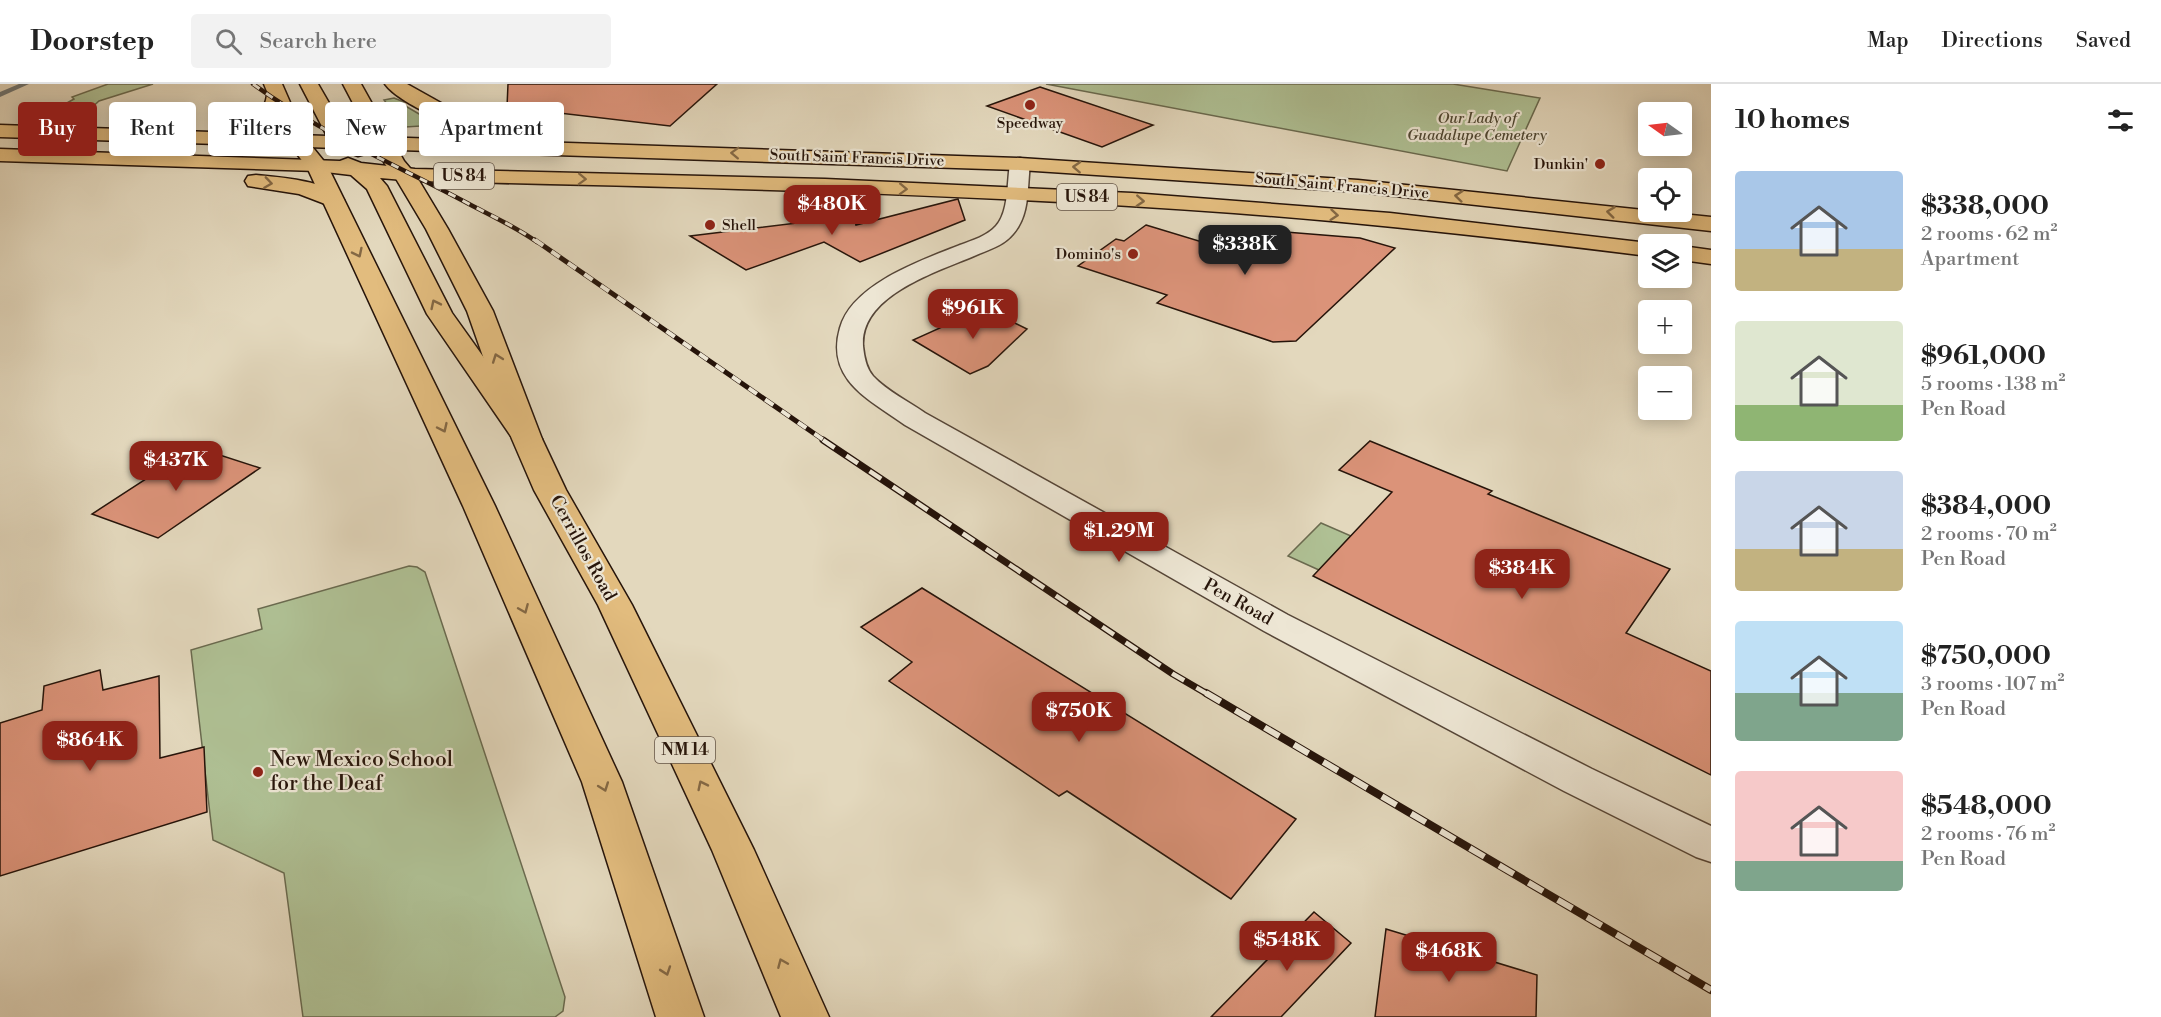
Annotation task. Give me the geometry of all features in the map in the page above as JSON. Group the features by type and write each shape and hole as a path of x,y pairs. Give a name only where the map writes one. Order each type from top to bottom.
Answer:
{"main road":[{"path":"309,84 325,112"},
{"name":"Cerrillos Road","path":"352,84 437,229 480,310 527,439 550,490 615,605 733,849 805,1017"},
{"path":"394,84 426,105 472,128 488,132 547,142 669,151"},
{"path":"196,133 219,132 246,124 266,114 276,102 275,89"},
{"path":"0,131 109,135"},
{"name":"South Saint Francis Drive","path":"313,155 358,170 394,159 669,151 1018,178 1235,206 1424,223 1638,248"},
{"name":"South Saint Francis Drive","path":"0,155 208,154"},
{"path":"309,156 333,200 479,506 540,648 602,782 680,1017"},
{"name":"South Saint Francis Drive","path":"384,156 524,177 1018,178 1358,186 1711,224"},
{"path":"0,169 221,177 307,189 320,192 333,200"},
{"path":"358,170 376,186 440,314 527,439"},
{"path":"1692,254 1711,257"}],"street":[{"name":"Pen Road","path":"1018,178 1013,213 1008,226 992,240 903,280 876,296 860,311 850,332 849,345 860,378 915,419 1276,623 1578,780 1711,845"}],"green space":[{"path":"108,84 153,84 97,103 69,102 74,99 72,97"},
{"name":"Our Lady of Guadalupe Cemetery","path":"1046,84 1453,84 1540,98 1507,171"},
{"path":"394,98 404,102 386,102 384,100"},
{"path":"407,107 419,114 419,126 407,127"},
{"path":"1321,523 1351,536 1319,570 1288,556"},
{"path":"409,566 417,567 425,572 565,997 563,1011 555,1017 303,1017 284,873 213,840 191,650 262,629 258,609"}],"building":[{"path":"508,84 717,84 670,126 564,114 564,102 507,102"},
{"path":"1040,87 1153,125 1102,147 987,106"},
{"path":"958,199 965,220 860,262 824,242 746,270 690,236 854,216 856,225"},
{"path":"1146,225 1225,249 1250,229 1360,238 1395,248 1296,341 1273,342 1157,303 1167,295 1078,266 1116,239 1124,241"},
{"path":"984,308 1027,329 988,366 970,374 913,340"},
{"path":"1370,441 1492,491 1488,494 1670,569 1626,633 1711,671 1711,775 1313,576 1392,492 1339,470"},
{"path":"195,447 260,468 158,538 92,514"},
{"path":"922,588 1296,819 1231,899 1067,791 1059,796 889,681 912,662 861,627"},
{"path":"100,670 103,690 159,676 160,758 204,747 207,812 0,876 0,723 42,710 44,686"},
{"path":"1314,912 1351,943 1281,1017 1211,1017"},
{"path":"1386,929 1537,975 1536,1017 1375,1017"}],"waterway":[{"path":"0,95 25,84"}],"railway":[{"path":"253,84 305,118 521,231 537,242"},
{"path":"535,240 825,441"},
{"path":"823,440 1173,674 1209,695"},
{"path":"1206,693 1711,990"}],"place":[{"name":"Speedway","path":"1030,105"},
{"name":"Dunkin'","path":"1600,164"},
{"name":"Shell","path":"710,225"},
{"name":"Domino's","path":"1133,254"},
{"name":"New Mexico School for the Deaf","path":"258,772"}]}
